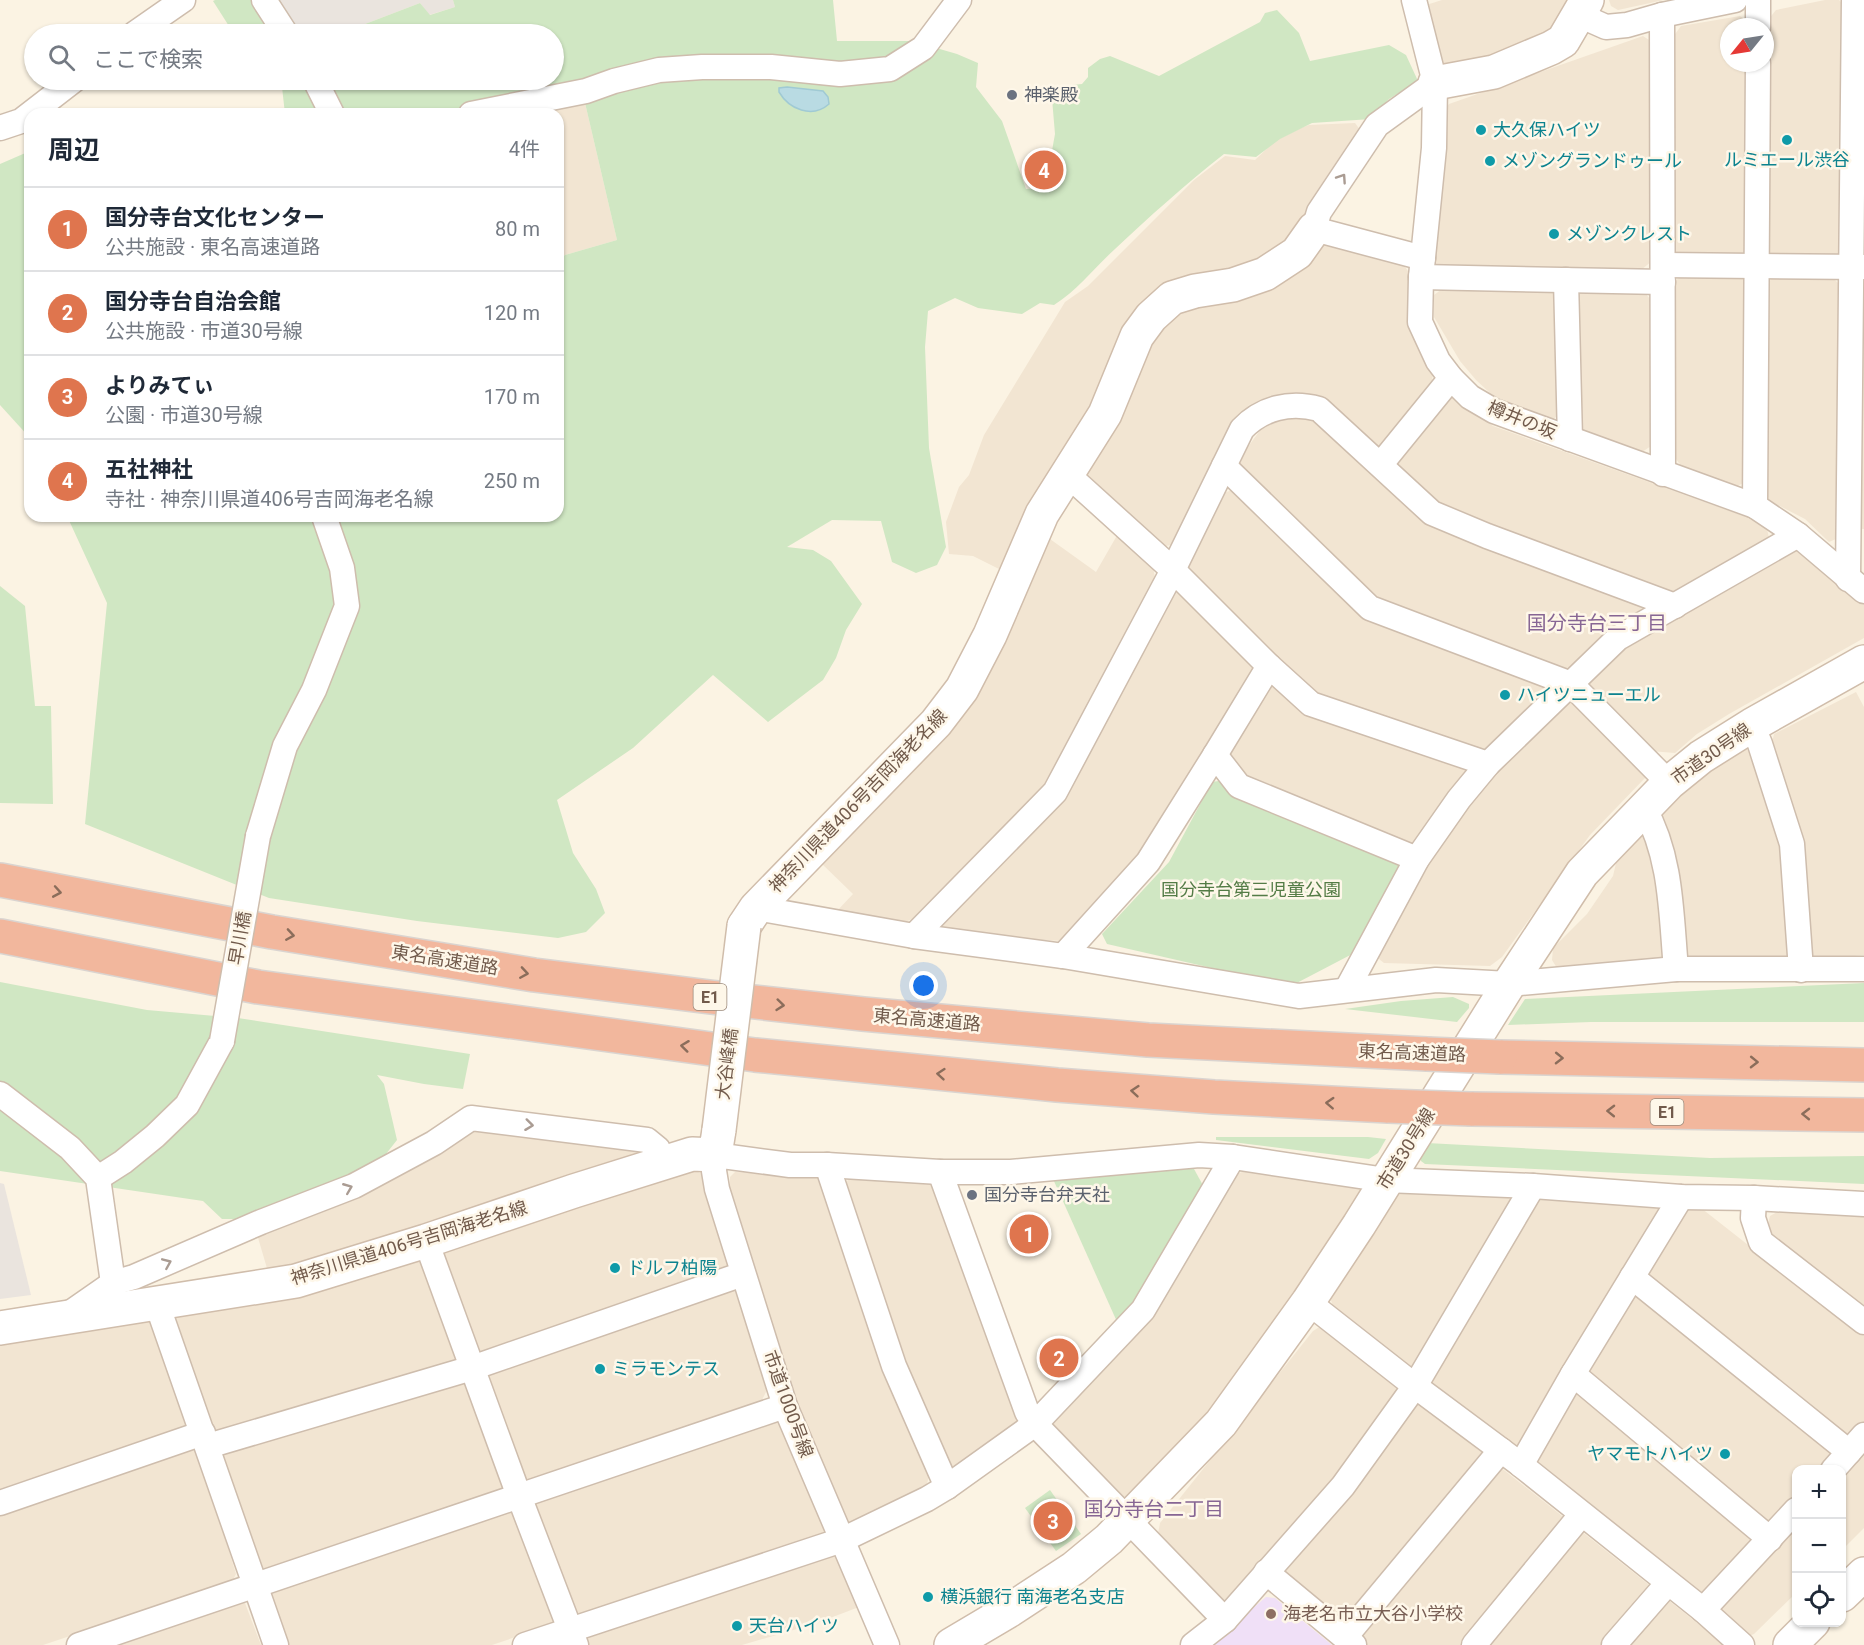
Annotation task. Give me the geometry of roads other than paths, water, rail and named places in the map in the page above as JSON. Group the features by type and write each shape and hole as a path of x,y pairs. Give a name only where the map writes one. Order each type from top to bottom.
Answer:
{"highway":[{"name":"東名高速道路","path":"0,880 272,932 534,975 710,997 1148,1040 1500,1057 1864,1065"},
{"name":"E1","path":"0,936 258,987 756,1055 1057,1085 1214,1097 1471,1109 1864,1114"}],"main road":[{"name":"神奈川県道406号吉岡海老名線","path":"1435,83 1494,72 1535,56 1563,41 1583,8"},
{"name":"神奈川県道406号吉岡海老名線","path":"750,917 936,723 963,688 990,635 1042,514 1106,414 1137,336 1151,317 1172,298 1195,291 1233,285 1265,274 1297,253 1314,229"},
{"name":"市道30号線","path":"951,1645 1074,1568 1109,1539 1221,1423 1308,1302 1582,873 1669,783 1701,757 1752,725 1864,662"},
{"name":"大谷峰橋","path":"717,1143 750,917"},
{"name":"神奈川県道406号吉岡海老名線","path":"0,1328 296,1281 692,1154 717,1143"},
{"path":"1846,1591 1864,1574"},
{"path":"1790,1645 1809,1627"}],"street":[{"path":"148,24 183,0"},
{"path":"264,0 280,24"},
{"path":"501,108 586,91 659,70 702,67 771,67 840,74 890,69 923,48 959,0"},
{"name":"樽井の坂","path":"1414,0 1435,83 1434,148 1422,268 1420,322 1438,362 1470,397 1494,411 1755,506 1798,535 1856,585"},
{"path":"1583,8 1606,27 1627,25 1662,15 1735,0"},
{"path":"1758,0 1758,18"},
{"path":"1854,0 1858,267 1856,585"},
{"path":"1662,15 1663,474"},
{"path":"1755,506 1758,72"},
{"name":"神奈川県道406号吉岡海老名線","path":"1314,229 1319,212 1377,125 1435,83"},
{"path":"37,108 61,90"},
{"path":"320,90 329,108"},
{"path":"0,128 24,118"},
{"path":"1314,229 1422,268 1566,280 1758,266 1858,267"},
{"path":"1566,280 1570,439"},
{"path":"1381,464 1451,378"},
{"path":"914,936 1055,792 1173,570 1242,429 1253,417 1269,409 1304,405 1319,409 1432,513 1487,536 1675,606"},
{"path":"1224,466 1370,608 1571,684 1669,783"},
{"path":"1068,475 1173,570 1269,666 1311,704 1488,764"},
{"name":"早川橋","path":"98,1178 123,1162 155,1136 187,1105 222,1041 258,836 285,746 314,690 347,606 342,568 326,522"},
{"path":"1347,989 1417,859 1459,799 1488,764 1618,638 1798,535"},
{"path":"1063,956 1148,862 1269,666"},
{"path":"1752,725 1792,843 1801,970"},
{"path":"1215,755 1239,786 1417,859"},
{"path":"1644,808 1653,823 1668,873 1676,969"},
{"path":"750,917 1063,956 1299,996 1436,980 1509,984 1676,969 1864,969"},
{"path":"0,1094 70,1148 98,1178 113,1283"},
{"path":"65,1316 113,1283 134,1277 261,1222 354,1186 434,1143 471,1118 647,1140 658,1149 663,1163"},
{"path":"717,1143 790,1165 940,1172 1011,1172 1198,1155 1386,1180 1533,1186 1681,1197 1864,1204"},
{"name":"市道1000号線","path":"717,1143 714,1171 717,1189 785,1406 887,1645"},
{"path":"525,1645 573,1638 842,1540 927,1499 946,1487 1035,1424 1143,1310 1233,1158"},
{"path":"827,1165 894,1366 946,1487"},
{"path":"940,1172 1027,1412 1035,1424 1225,1620"},
{"path":"1193,1645 1225,1620 1343,1486 1415,1386 1533,1186"},
{"path":"1521,1465 1573,1374 1681,1197"},
{"path":"1754,1198 1753,1218 1761,1242 1864,1322"},
{"path":"426,1241 573,1638"},
{"path":"0,1503 205,1439 472,1368 743,1274"},
{"path":"1632,1277 1849,1452"},
{"path":"1308,1302 1521,1465 1703,1610 1742,1645"},
{"path":"157,1304 276,1645"},
{"path":"1573,1374 1770,1539"},
{"path":"79,1645 785,1406"},
{"path":"1266,1572 1349,1641 1501,1450"},
{"path":"1474,1645 1581,1515"},
{"path":"1703,1610 1792,1515"},
{"path":"1614,1645 1668,1583"}],"water":[{"path":"779,88 823,91 828,97 829,104 815,111 801,110 789,103 779,92"}],"place":[{"name":"神楽殿","path":"1012,95"},
{"name":"大久保ハイツ","path":"1481,130"},
{"name":"ルミエール渋谷","path":"1787,140"},
{"name":"メゾングランドゥール","path":"1490,161"},
{"name":"五社神社","path":"1044,170"},
{"name":"メゾンクレスト","path":"1554,234"},
{"name":"ハイツニューエル","path":"1505,695"},
{"name":"国分寺台弁天社","path":"972,1195"},
{"name":"国分寺台文化センター","path":"1029,1234"},
{"name":"ドルフ柏陽","path":"615,1268"},
{"name":"国分寺台自治会館","path":"1059,1358"},
{"name":"ミラモンテス","path":"600,1369"},
{"name":"ヤマモトハイツ","path":"1725,1454"},
{"name":"よりみてぃ","path":"1053,1521"},
{"name":"横浜銀行 南海老名支店","path":"928,1597"},
{"name":"海老名市立大谷小学校","path":"1271,1614"},
{"name":"天台ハイツ","path":"737,1626"}],"district":[{"name":"国分寺台三丁目","path":"1597,623"},
{"name":"国分寺台二丁目","path":"1154,1509"}],"park label":[{"name":"国分寺台第三児童公園","path":"1251,890"}]}
